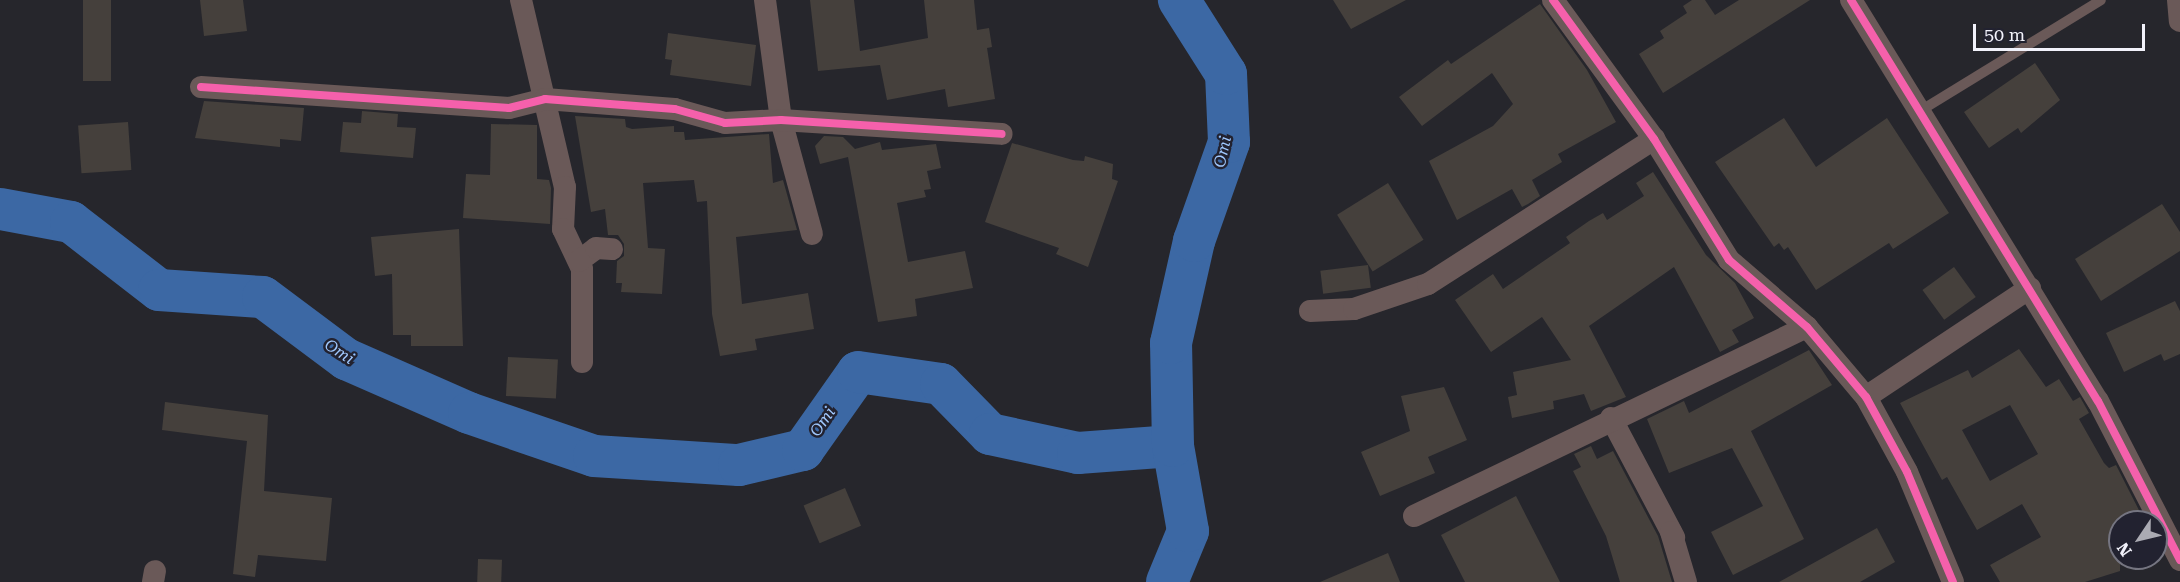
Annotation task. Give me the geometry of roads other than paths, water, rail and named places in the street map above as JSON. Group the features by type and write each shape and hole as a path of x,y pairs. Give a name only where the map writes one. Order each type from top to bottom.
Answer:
{"street":[{"path":"521,0 565,187 563,229 579,261 582,362"},
{"path":"765,0 781,120 812,234"},
{"path":"1553,0 1654,139 1729,260 1807,327 1866,397 1906,472 1953,582"},
{"path":"1851,0 2031,288 2098,401 2180,560"},
{"path":"2178,0 2180,21"},
{"path":"201,87 509,108 545,99 675,109 725,123 781,120 1002,134"},
{"path":"1310,311 1354,309 1428,285 1654,139"},
{"path":"579,261 596,248 612,249"},
{"path":"1866,397 2031,288"},
{"path":"1414,516 1611,418 1807,327"},
{"path":"1611,418 1672,535 1686,582"}],"lane":[{"path":"1920,111 2101,0"}],"waterway":[{"name":"Omi","path":"1167,582 1188,531 1173,446 1171,343 1194,241 1229,142 1226,74 1179,0"},
{"name":"Omi","path":"0,209 71,222 159,290 263,297 346,359 469,413 594,456 739,465 803,450 858,372 941,384 990,434 1078,453 1173,446"}]}
